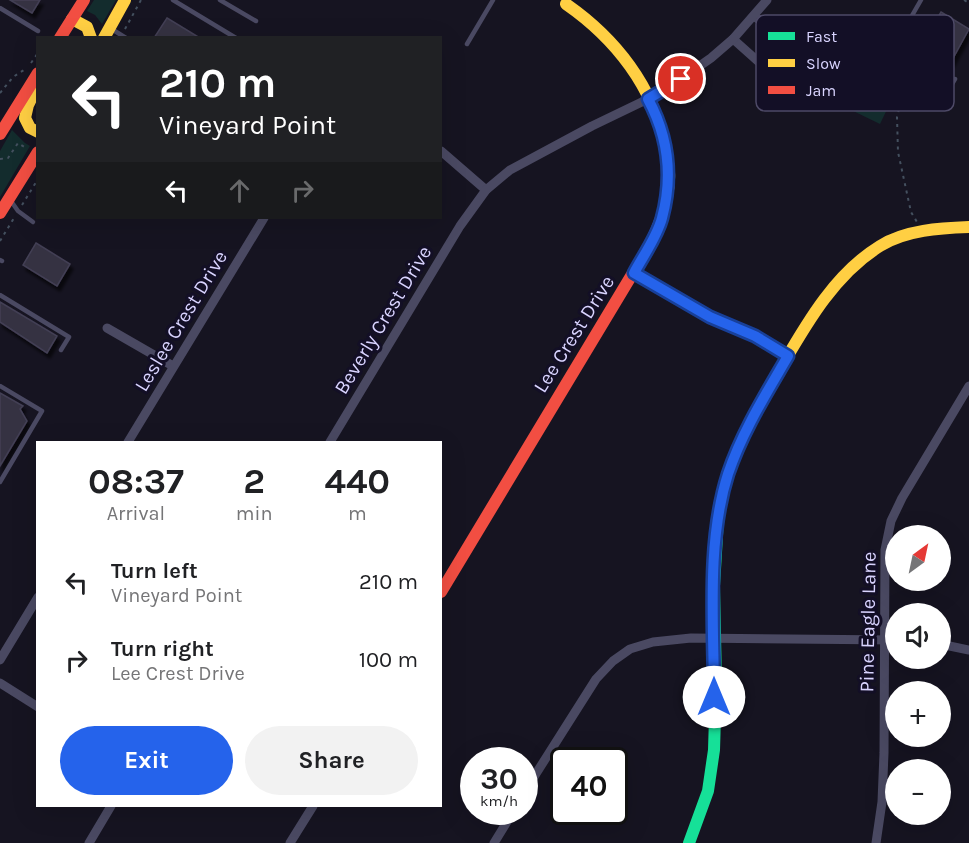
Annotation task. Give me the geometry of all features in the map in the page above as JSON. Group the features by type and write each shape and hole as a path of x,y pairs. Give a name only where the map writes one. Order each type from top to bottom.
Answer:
{"street":[{"path":"61,36 84,0"},
{"path":"107,33 125,0"},
{"name":"Beverly Crest Drive","path":"331,441 460,226 486,190 510,170 648,99 711,58 733,39 768,0"},
{"name":"Lee Crest Drive","path":"442,590 634,273 662,220 669,179 665,141 656,114 620,51 601,29 582,13 566,4"},
{"path":"72,19 87,27 92,36"},
{"path":"733,39 756,59"},
{"path":"0,134 36,76"},
{"path":"36,89 24,116 27,128 36,131"},
{"path":"0,213 32,150"},
{"path":"442,152 486,190"},
{"name":"Leslee Crest Drive","path":"130,441 263,219"},
{"path":"689,843 710,784 714,737 714,570 718,519 728,475 741,439 788,356 829,292 850,269 882,244 919,232 969,227"},
{"path":"634,273 710,317 755,336 788,356"},
{"path":"107,328 173,366"},
{"name":"Pine Eagle Lane","path":"876,843 882,802 885,550 891,520 969,386"},
{"path":"0,660 36,600"},
{"path":"538,770 583,696 614,661 630,649 653,642 715,638 884,640"},
{"path":"951,646 969,650"},
{"path":"0,683 36,706"},
{"path":"89,843 110,807"},
{"path":"290,843 312,807"},
{"path":"495,843 505,825"}],"lane":[{"path":"173,0 233,36"},
{"path":"220,0 256,21"},
{"path":"467,44 493,0"},
{"path":"912,15 921,0"},
{"path":"0,8 38,31"},
{"path":"107,33 124,36"},
{"path":"9,199 18,211 33,222"},
{"path":"0,295 69,337 61,350"},
{"path":"0,386 42,411 0,482"}],"path":[{"path":"124,36 141,0"},
{"path":"964,0 969,3"},
{"path":"0,93 13,77 27,68 36,56"},
{"path":"898,111 897,138 901,171 911,212 917,221 919,232"},
{"path":"0,159 8,158 18,143 32,150"}],"green space":[{"path":"94,0 116,0 102,24 95,15 87,11"},
{"path":"853,111 886,111 880,124"},
{"path":"12,130 30,146 0,197 0,151"}],"building":[{"path":"10,0 40,0 32,13"},
{"path":"167,18 197,36 155,36"},
{"path":"954,20 969,29 954,56"},
{"path":"36,243 70,264 57,286 23,265"},
{"path":"0,302 57,336 47,353 0,322"},
{"path":"0,393 23,406 20,409 27,421 0,466"}],"traffic: fast":[{"path":"689,843 708,791 714,750 716,684 714,586 718,519"}],"traffic: slow":[{"path":"105,36 125,0"},
{"path":"566,4 601,32 630,66 642,84 660,125 669,167 668,188 662,215 648,248"},
{"path":"72,19 87,27 90,36"},
{"path":"36,89 28,105 25,118 30,128 36,131"},
{"path":"718,519 728,476 753,416 824,299 864,257 890,241 923,231 969,227"}],"traffic: jam":[{"path":"61,36 84,0"},
{"path":"0,134 36,76"},
{"path":"0,213 36,155"},
{"path":"442,590 648,248"}],"route":[{"path":"681,79 648,99 665,141 669,179 662,220 634,273 710,317 755,336 788,356 741,439 728,475 718,519 714,570 714,697"}]}
